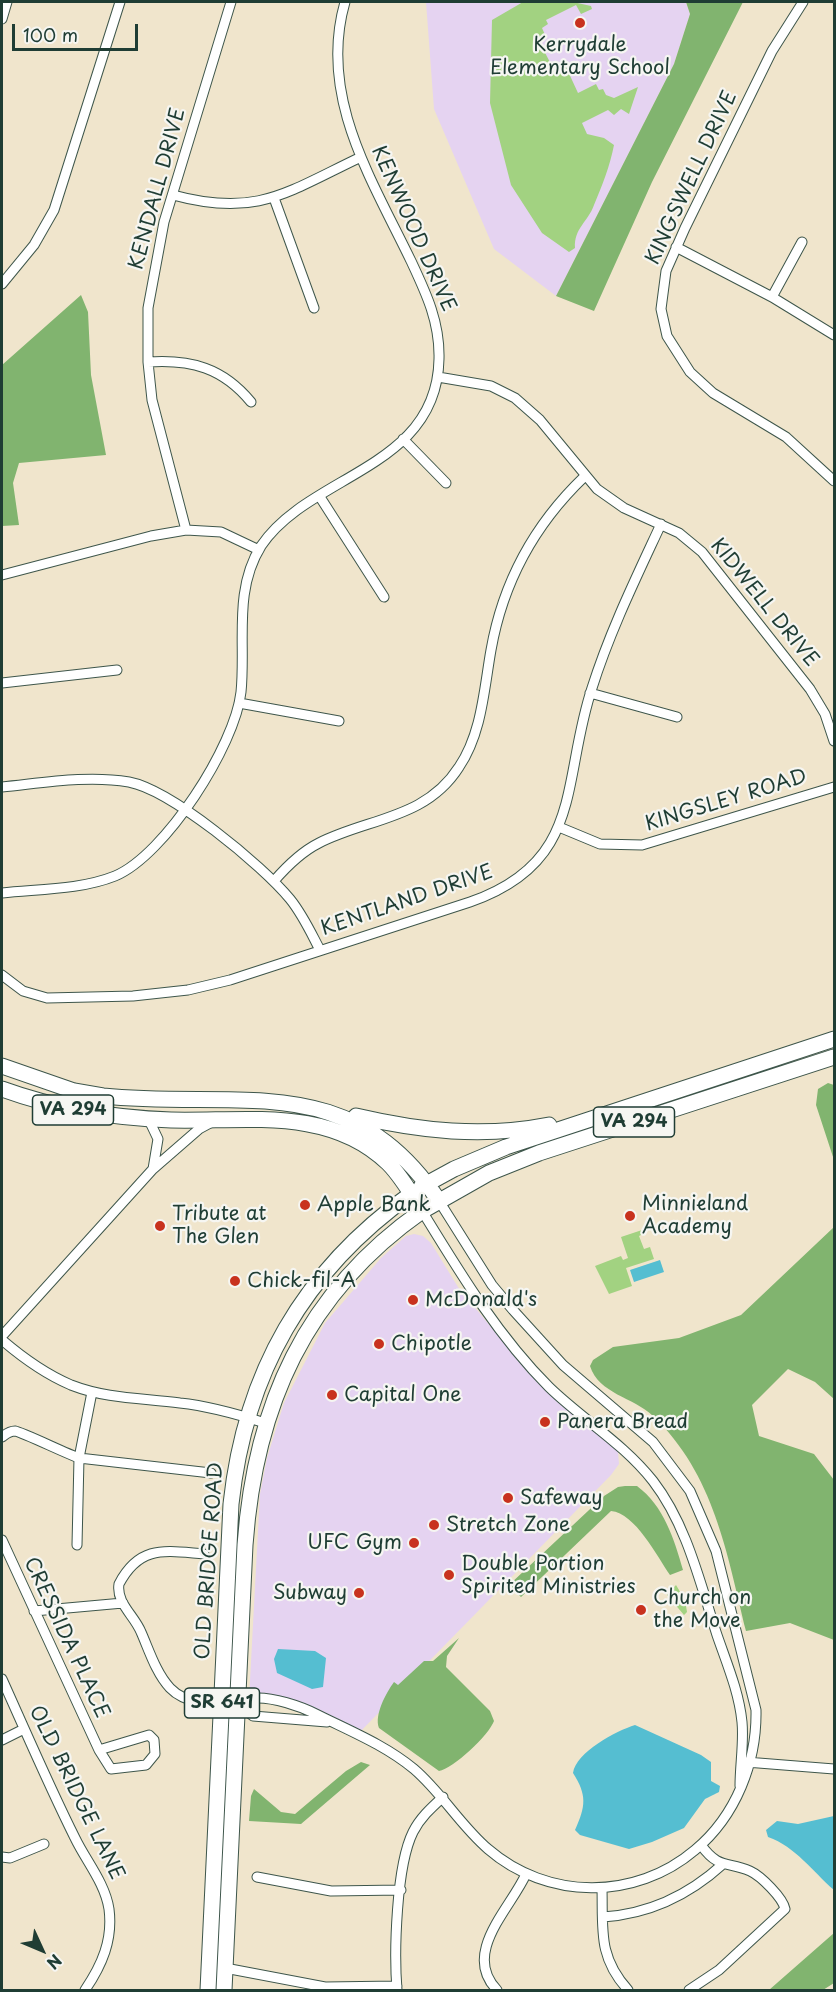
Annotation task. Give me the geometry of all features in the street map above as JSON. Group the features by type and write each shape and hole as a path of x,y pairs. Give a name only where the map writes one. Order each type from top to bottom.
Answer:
{"main road":[{"name":"VA 294","path":"2,1066 66,1088 103,1096 275,1102 318,1108 400,1127 456,1132 506,1131 602,1115 834,1039"},
{"name":"VA 294","path":"2,1089 77,1111 148,1118 279,1119 337,1132 378,1155 394,1170 422,1211 489,1173 539,1153 834,1057"},
{"path":"318,1108 354,1122 389,1143 404,1155 440,1201"},
{"name":"OLD BRIDGE ROAD","path":"208,1990 231,1504 239,1449 247,1417 277,1342 304,1298 340,1254 364,1230 411,1194 428,1183 490,1153 602,1115"},
{"name":"OLD BRIDGE ROAD","path":"224,1990 248,1507 251,1479 265,1423 293,1356 327,1302 364,1258 422,1211"}],"street":[{"path":"2,19 7,2"},
{"path":"2,284 34,245 54,210 120,2"},
{"name":"KENDALL DRIVE","path":"186,530 156,418 148,362 148,308 152,280 173,195 231,2"},
{"name":"KENWOOD DRIVE","path":"2,892 79,885 114,876 151,852 223,750 239,703 243,598 247,578 259,550 284,520 368,467 403,439 426,408 438,377 440,347 434,311 361,157 343,112 337,72 338,32 345,2"},
{"name":"KINGSWELL DRIVE","path":"802,2 772,51 676,247 663,281 661,309 667,336 680,360 701,383 786,437 834,481"},
{"path":"173,195 234,206 274,198 361,157"},
{"path":"274,198 314,308"},
{"path":"772,297 802,242"},
{"path":"676,247 772,297 834,335"},
{"path":"148,362 178,360 210,370 236,387 251,402"},
{"name":"KIDWELL DRIVE","path":"438,377 491,386 515,398 540,420 584,477 610,499 688,540 715,565 810,689 825,714 834,741"},
{"path":"403,439 446,483"},
{"path":"274,881 298,857 316,844 390,819 423,803 447,783 459,769 477,726 497,622 515,571 538,530 584,477"},
{"path":"320,497 384,597"},
{"name":"KENTLAND DRIVE","path":"2,975 23,991 47,998 133,996 207,987 493,894 533,864 559,827 570,797 590,693 627,596 661,524"},
{"path":"2,575 151,536 186,530 221,532 259,550"},
{"path":"2,683 117,670"},
{"path":"590,693 677,717"},
{"path":"239,703 339,722"},
{"path":"2,787 85,779 110,780 154,790 184,808 274,881 303,917 320,950"},
{"name":"KINGSLEY ROAD","path":"559,827 600,844 642,845 834,787"},
{"path":"148,1118 158,1139 153,1169"},
{"path":"217,1120 199,1129 153,1169 2,1338 37,1367 58,1379 92,1392 115,1398 197,1405 265,1423"},
{"path":"204,1554 160,1551 145,1556 119,1584 118,1594 137,1623 155,1663 172,1690 192,1702 238,1704 254,1698 301,1708 394,1754 443,1797 486,1847 526,1874 568,1887 602,1888 635,1882 658,1874 701,1845 724,1817 740,1788 756,1732 753,1691 716,1551 695,1500 653,1442 563,1365 513,1310 492,1285 440,1201"},
{"path":"422,1211 484,1309 527,1364 563,1399 617,1442 640,1466 666,1501 685,1540 738,1699 746,1762"},
{"path":"76,1545 79,1458 92,1392"},
{"path":"2,1437 12,1431 20,1432 59,1452 79,1458 211,1473"},
{"name":"CRESSIDA PLACE","path":"2,1540 99,1750 111,1769 146,1765 155,1754 154,1740 149,1735 99,1750"},
{"path":"34,1611 123,1603"},
{"name":"OLD BRIDGE LANE","path":"2,1679 107,1902 110,1922 107,1948 99,1969 85,1990"},
{"path":"238,1704 254,1716 331,1722"},
{"path":"2,1740 24,1729"},
{"path":"746,1762 834,1769"},
{"path":"225,1968 325,1986 397,1988 401,1890 407,1847 425,1813 443,1797"},
{"path":"2,1857 10,1858 44,1844"},
{"path":"689,1990 719,1970 785,1909 783,1903 757,1875 723,1864 701,1845"},
{"path":"603,1917 637,1912 667,1902 695,1886 723,1864"},
{"path":"497,1990 485,1971 489,1937 526,1874"},
{"path":"257,1877 331,1891 401,1890"},
{"path":"602,1888 607,1960 617,1978 628,1990"}],"shaded area":[{"path":"426,2 686,2 690,14 674,64 556,296 494,249 434,109"},
{"path":"414,1234 423,1236 431,1243 458,1287 525,1368 563,1405 613,1445 618,1452 619,1464 611,1475 358,1734 310,1711 249,1699 260,1494 267,1458 284,1403 325,1323 381,1258 406,1236"}],"green space":[{"path":"523,2 573,2 591,6 592,9 581,14 576,5 546,20 548,24 542,28 546,37 539,41 555,72 566,67 578,93 596,84 599,90 603,89 606,95 614,98 638,87 629,114 621,109 614,115 608,110 582,123 587,134 604,138 614,145 594,205 579,230 575,248 569,252 542,233 511,185 490,103 492,20"},
{"path":"686,2 743,2 652,182 594,311 556,296 674,64 690,14"},
{"path":"81,295 88,312 91,375 106,455 19,463 13,483 19,525 2,526 2,365"},
{"path":"828,1083 834,1085 834,1160 816,1105 818,1089"},
{"path":"834,1227 834,1399 815,1382 788,1369 752,1405 759,1436 814,1454 834,1480 834,1640 790,1623 746,1631 715,1516 691,1463 674,1439 653,1416 601,1383 590,1366 593,1360 613,1347 679,1338 741,1315"},
{"path":"642,1230 643,1234 639,1236 644,1249 650,1247 654,1259 626,1268 632,1286 609,1294 595,1266 621,1256 623,1260 628,1258 621,1237"},
{"path":"637,1486 661,1513 672,1535 683,1570 670,1575 637,1527 629,1519 611,1511 521,1597 509,1585 604,1496 618,1487"},
{"path":"676,1585 685,1600 687,1612 684,1615 667,1595"},
{"path":"459,1638 447,1656 446,1667 490,1711 494,1721 470,1750 453,1764 439,1771 379,1728 378,1717 384,1698 394,1682 398,1685 424,1661 433,1661"},
{"path":"361,1762 370,1765 301,1824 249,1821 251,1796 254,1789 281,1812 295,1814 346,1771"},
{"path":"834,1933 834,1983 823,1990 769,1990"}],"water":[{"path":"660,1260 664,1272 634,1282 630,1270"},
{"path":"278,1649 315,1651 326,1658 323,1687 312,1689 277,1673 274,1659"},
{"path":"635,1725 701,1755 711,1762 711,1781 720,1786 719,1792 705,1799 684,1828 629,1849 580,1835 575,1830 583,1807 583,1794 573,1773 581,1757 598,1743"},
{"path":"834,1816 834,1890 795,1853 768,1837 766,1830 777,1821 798,1824"}],"place":[{"name":"Kerrydale Elementary School","path":"580,23"},
{"name":"Apple Bank","path":"305,1205"},
{"name":"Minnieland Academy","path":"630,1216"},
{"name":"Tribute at The Glen","path":"160,1226"},
{"name":"Chick-fil-A","path":"235,1281"},
{"name":"McDonald's","path":"413,1300"},
{"name":"Chipotle","path":"379,1344"},
{"name":"Capital One","path":"332,1395"},
{"name":"Panera Bread","path":"545,1422"},
{"name":"Safeway","path":"508,1498"},
{"name":"Stretch Zone","path":"434,1525"},
{"name":"UFC Gym","path":"414,1543"},
{"name":"Double Portion Spirited Ministries","path":"449,1575"},
{"name":"Subway","path":"359,1593"},
{"name":"Church on the Move","path":"641,1610"}]}
